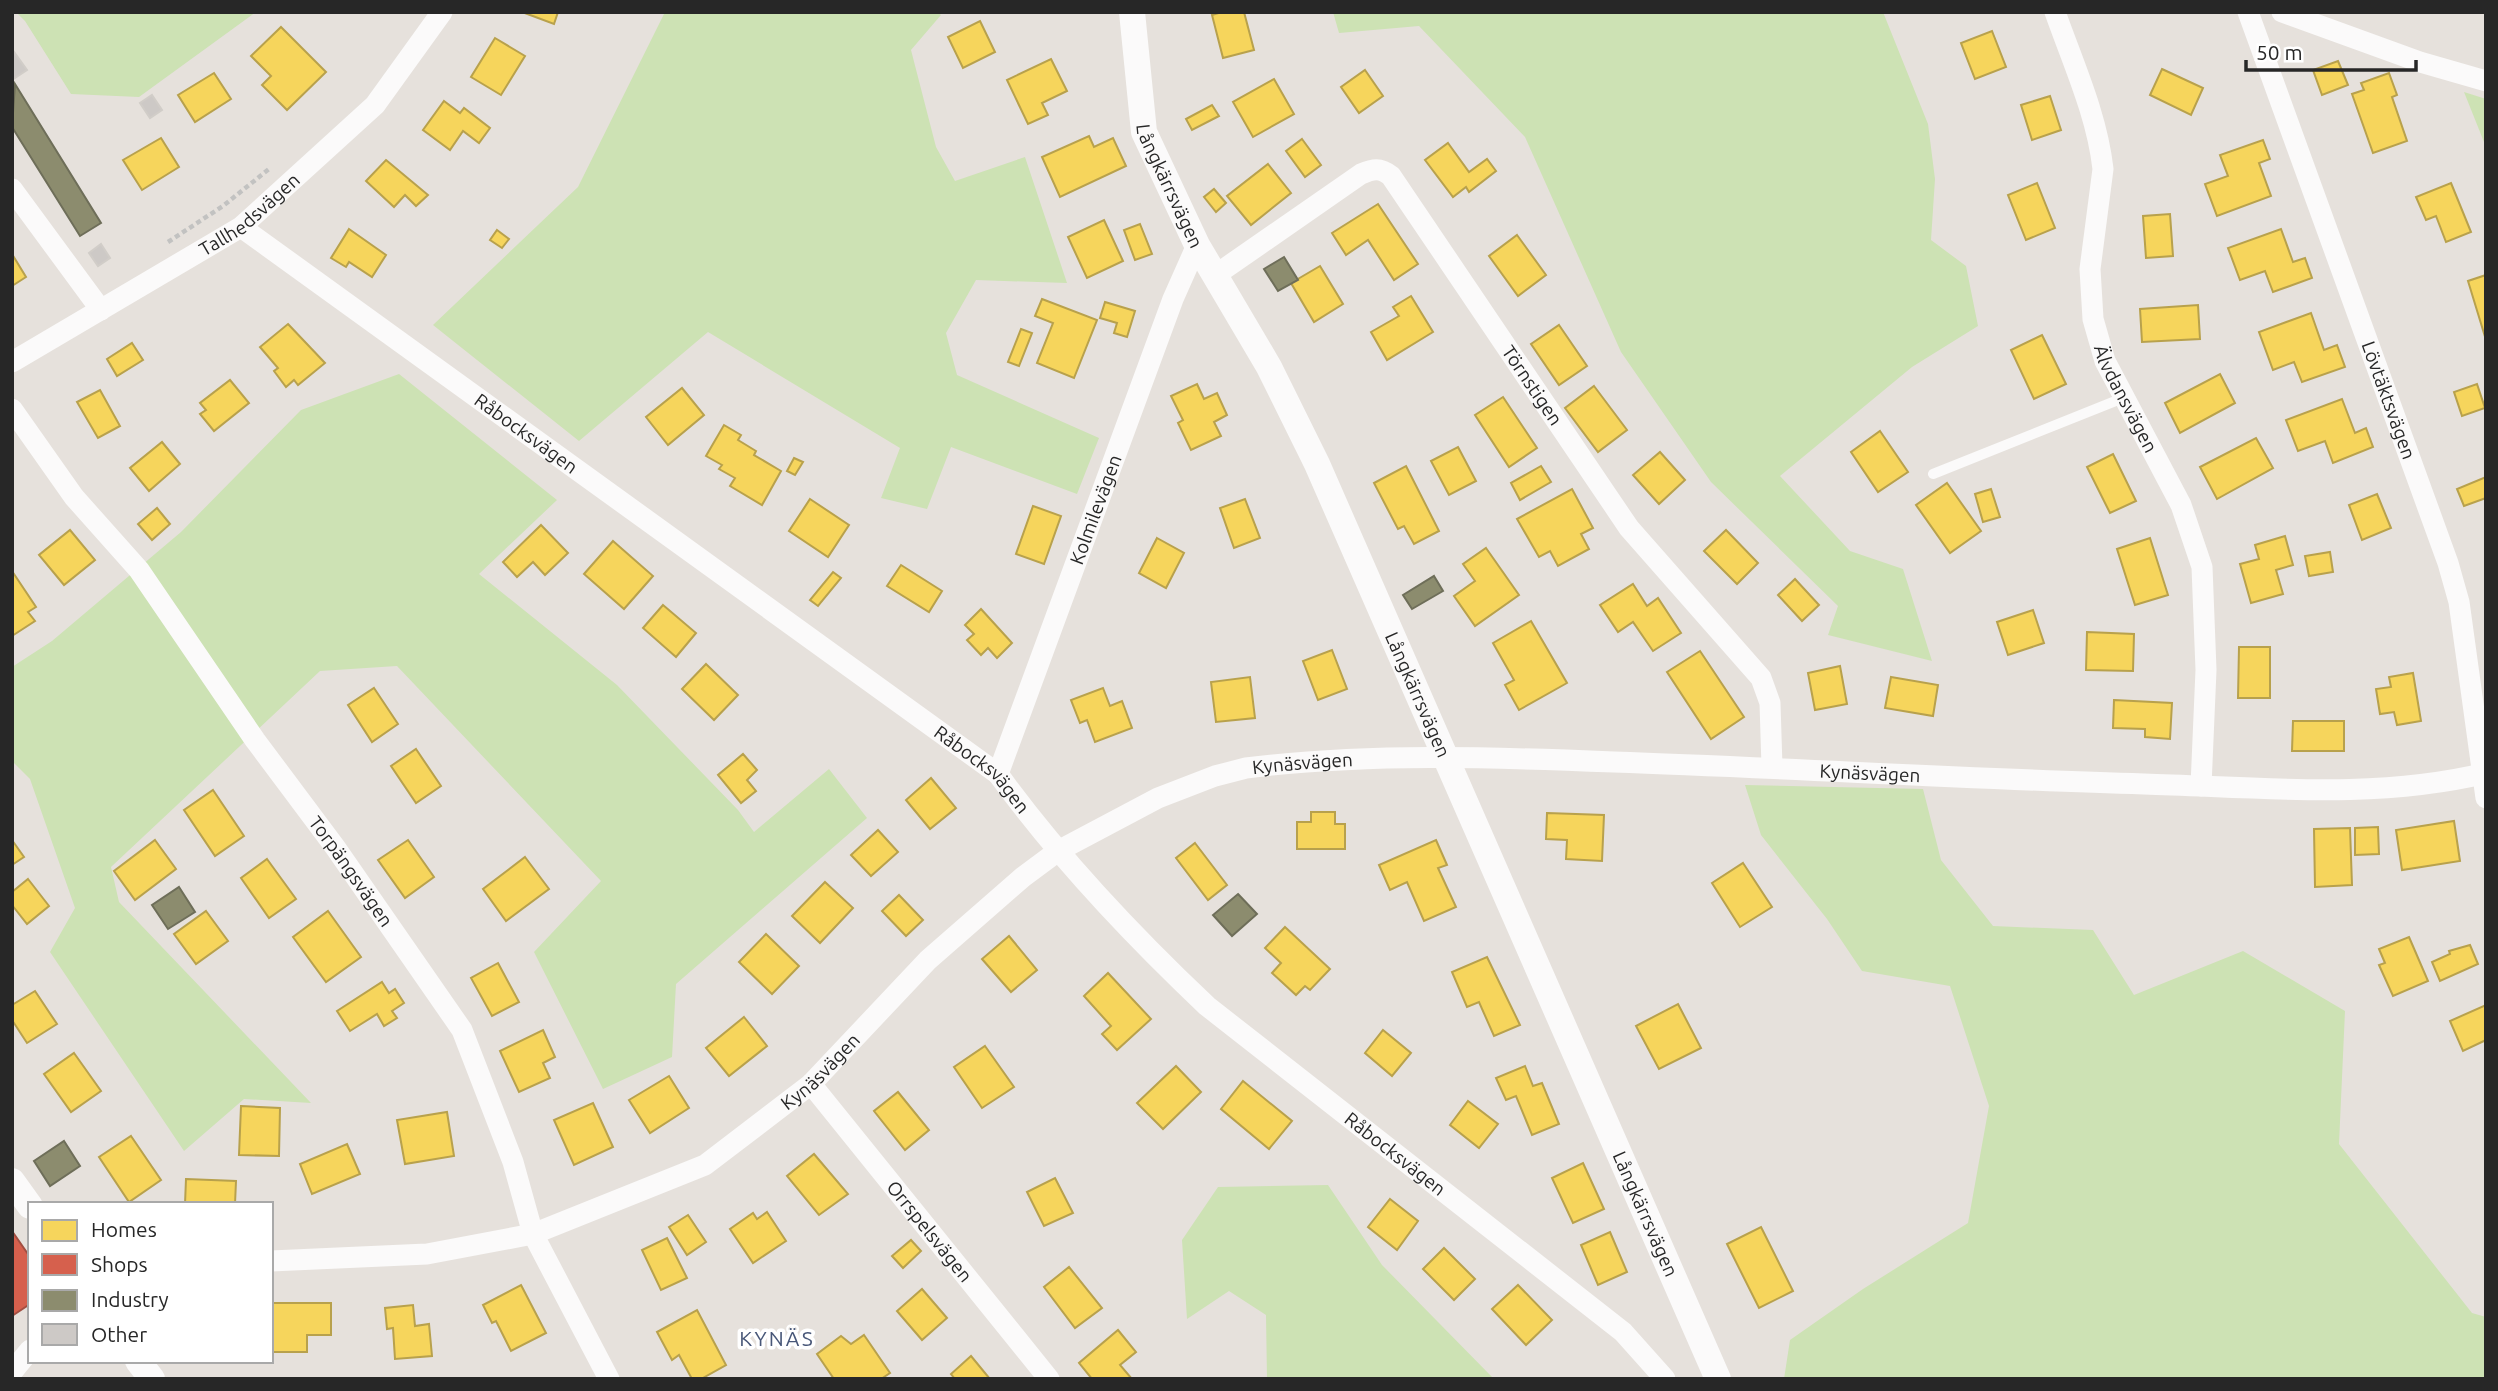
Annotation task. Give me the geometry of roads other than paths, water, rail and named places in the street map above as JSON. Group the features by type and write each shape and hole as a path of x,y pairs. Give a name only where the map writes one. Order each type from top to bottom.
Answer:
{"street":[{"name":"Tallhedsvägen","path":"12,362 241,227 375,105 442,12"},
{"name":"Långkärrsvägen","path":"1132,12 1144,132 1196,245 1217,274 1269,367 1317,464 1718,1379"},
{"name":"Älvdansvägen","path":"2055,12 2094,119 2102,152 2104,169 2090,289 2093,319 2105,361 2182,505 2202,567 2206,670 2201,786"},
{"name":"Lövtäktsvägen","path":"2248,12 2448,563 2459,602 2486,798"},
{"path":"2282,12 2420,62 2486,81"},
{"name":"Törnstigen","path":"1217,274 1361,174 1373,169 1383,170 1391,176 1569,444 1629,528 1761,678 1770,703 1772,767"},
{"path":"14,197 100,310"},
{"name":"Råbocksvägen","path":"241,227 998,774 1040,832 1207,1006 1623,1332 1665,1379"},
{"name":"Kolmilevägen","path":"998,774 1173,299 1196,245"},
{"name":"Torpängsvägen","path":"12,409 74,497 139,570 255,740 335,847 461,1030 513,1162 533,1234 609,1379"},
{"name":"Kynäsvägen","path":"273,1261 426,1254 533,1234 705,1165 811,1084 928,960 992,901 1058,851 1158,798 1246,768 1447,756 2201,786 2358,789 2425,785 2484,773"},
{"name":"Orrspelsvägen","path":"811,1084 1048,1379"},
{"path":"12,1181 28,1203"},
{"path":"12,1373 28,1353"},
{"path":"140,1363 152,1379"}],"lane":[{"path":"1933,474 2123,398"}],"district":[{"name":"KYNÄS","path":"777,1339"}]}
